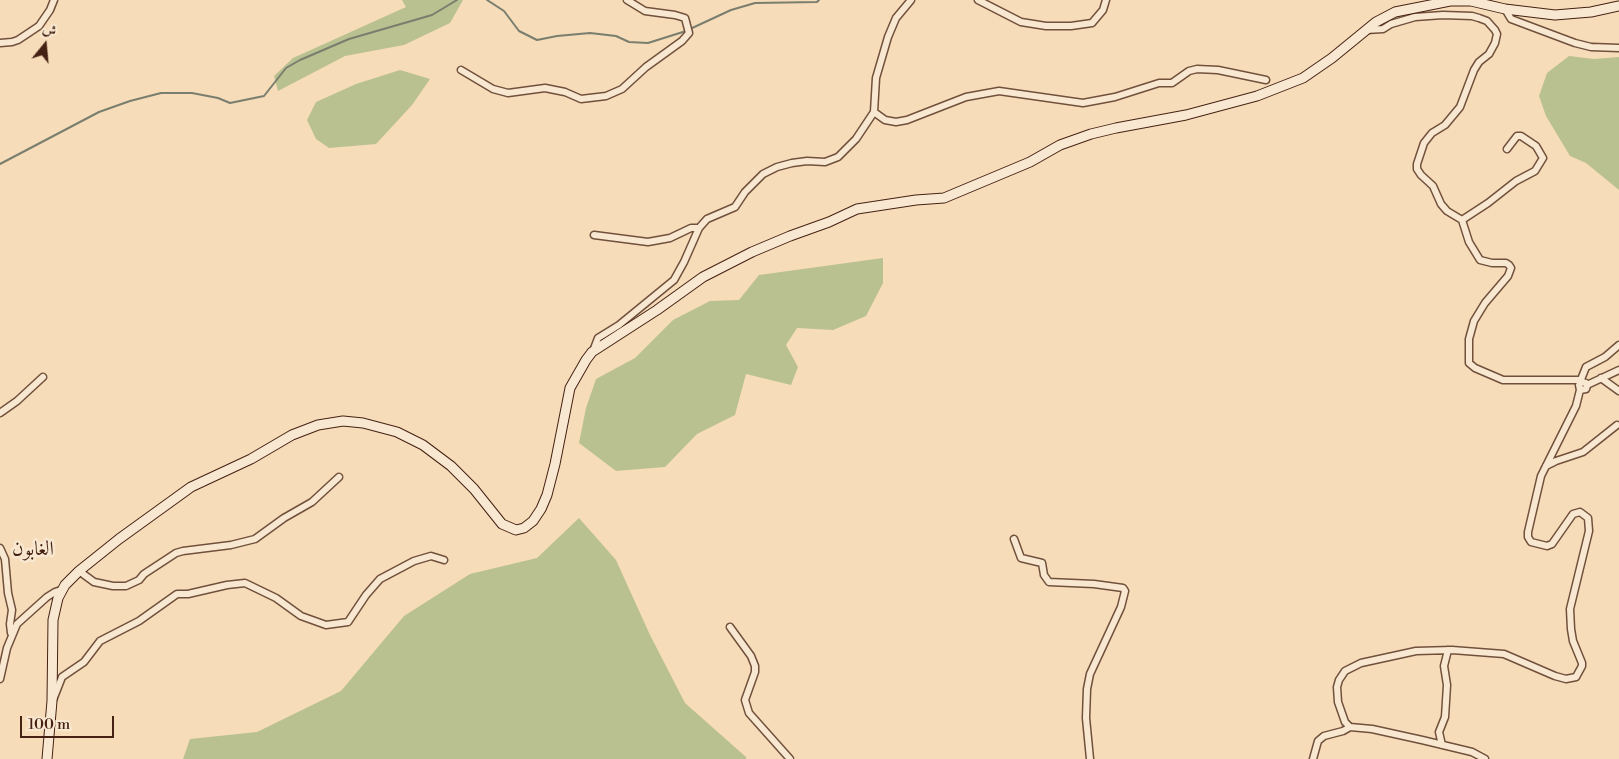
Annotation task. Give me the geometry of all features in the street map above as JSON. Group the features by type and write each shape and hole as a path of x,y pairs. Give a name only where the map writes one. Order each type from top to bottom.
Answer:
{"main road":[{"path":"47,759 52,701 52,631 61,590 79,571 136,527 196,485 302,431 318,425 343,421 378,426 397,432 423,445 450,466 474,489 502,524 516,530 524,528 533,520 543,504 555,464 570,388 582,365 592,352 703,277 767,245 829,222 857,209 916,200 944,198 1030,162 1060,145 1090,134 1186,116 1257,96 1303,78 1332,58 1376,22 1395,12 1450,1 1471,1 1505,9 1555,15 1591,12 1619,6"}],"street":[{"path":"0,43 18,40 39,26 50,10 54,0"},
{"path":"461,70 493,89 508,93 544,88 565,92 581,98 606,96 622,89 646,67 682,42 689,33 685,18 645,11 627,0"},
{"path":"592,352 598,338 619,325 674,280 699,228 707,219 736,207 745,192 763,174 792,163 807,161 825,162 838,157 856,139 874,112 876,78 888,38 896,18 911,0"},
{"path":"978,0 1021,22 1046,26 1071,26 1092,23 1103,10 1106,0"},
{"path":"1505,9 1511,19 1575,43 1591,47 1619,48"},
{"path":"1366,30 1383,28 1415,17 1444,15 1479,18 1487,22 1497,34 1495,43 1488,54 1478,62 1460,107 1444,125 1428,136 1417,164 1417,169 1433,186 1441,204 1447,211 1462,220 1469,242 1480,260 1492,263 1506,263 1511,268 1508,276 1474,321 1469,339 1469,363 1475,368 1503,380 1583,382 1601,378 1619,370"},
{"path":"874,112 885,120 896,122 907,120 966,97 999,91 1083,103 1115,97 1159,83 1172,83 1189,71 1197,69 1218,70 1266,80"},
{"path":"1462,220 1516,181 1535,170 1543,158 1536,146 1521,136 1517,136 1507,149"},
{"path":"594,235 648,242 670,238 684,231 699,228"},
{"path":"1486,759 1472,752 1386,732 1350,726 1345,722 1338,702 1337,686 1345,671 1361,663 1416,652 1448,650 1497,652 1566,679 1574,678 1578,675 1582,663 1573,641 1570,610 1590,531 1590,524 1587,516 1575,513 1552,544 1547,546 1539,545 1529,539 1528,532 1545,466 1576,406 1580,390 1578,386 1583,382 1586,368 1605,357 1619,345"},
{"path":"0,413 17,401 43,377"},
{"path":"1601,378 1619,391"},
{"path":"1545,466 1583,452 1617,425"},
{"path":"79,571 94,582 113,586 126,586 139,580 144,574 176,553 231,545 255,539 284,518 312,502 339,477"},
{"path":"1014,539 1020,558 1042,563 1044,575 1049,582 1101,585 1123,588 1125,591 1121,607 1090,674 1087,689 1086,718 1090,759"},
{"path":"0,548 5,559 8,593 12,610 11,634"},
{"path":"52,701 62,677 84,662 97,644 139,621 177,594 188,594 245,583 276,598 301,616 326,625 348,622 366,594 380,579 414,561 431,556 444,560"},
{"path":"0,679 11,634 17,624 34,607 55,592 61,590"},
{"path":"730,627 751,656 755,666 755,672 745,700 750,714 790,759"},
{"path":"1442,745 1439,732 1445,717 1447,684 1444,666 1448,650"},
{"path":"1313,759 1318,741 1324,736 1343,731 1350,726"}],"green space":[{"path":"402,0 463,0 450,23 404,45 345,56 278,91 274,76 293,58 406,7"},
{"path":"1569,56 1594,59 1619,57 1619,190 1586,163 1570,156 1546,116 1539,96 1547,73"},
{"path":"400,70 430,79 412,105 376,144 329,148 316,139 307,120 316,102 356,84"},
{"path":"883,258 883,283 866,316 833,330 797,328 786,345 798,367 791,385 746,374 735,415 697,434 665,467 616,471 579,443 586,408 596,379 635,358 673,320 710,301 739,300 759,275"},
{"path":"579,518 616,560 650,635 685,703 746,759 183,759 190,739 257,732 341,691 404,616 470,574 537,558"}],"waterway":[{"path":"0,164 99,112 161,93 192,93 218,98 230,103 264,96 286,68 300,60 349,39 432,15 457,0"},
{"path":"487,0 504,11 519,31 537,40 590,33 616,36 629,42 648,43 686,31"},
{"path":"690,29 731,10 755,3 817,2 819,0"}],"district":[{"name":"الغابون","path":"33,550"}]}
